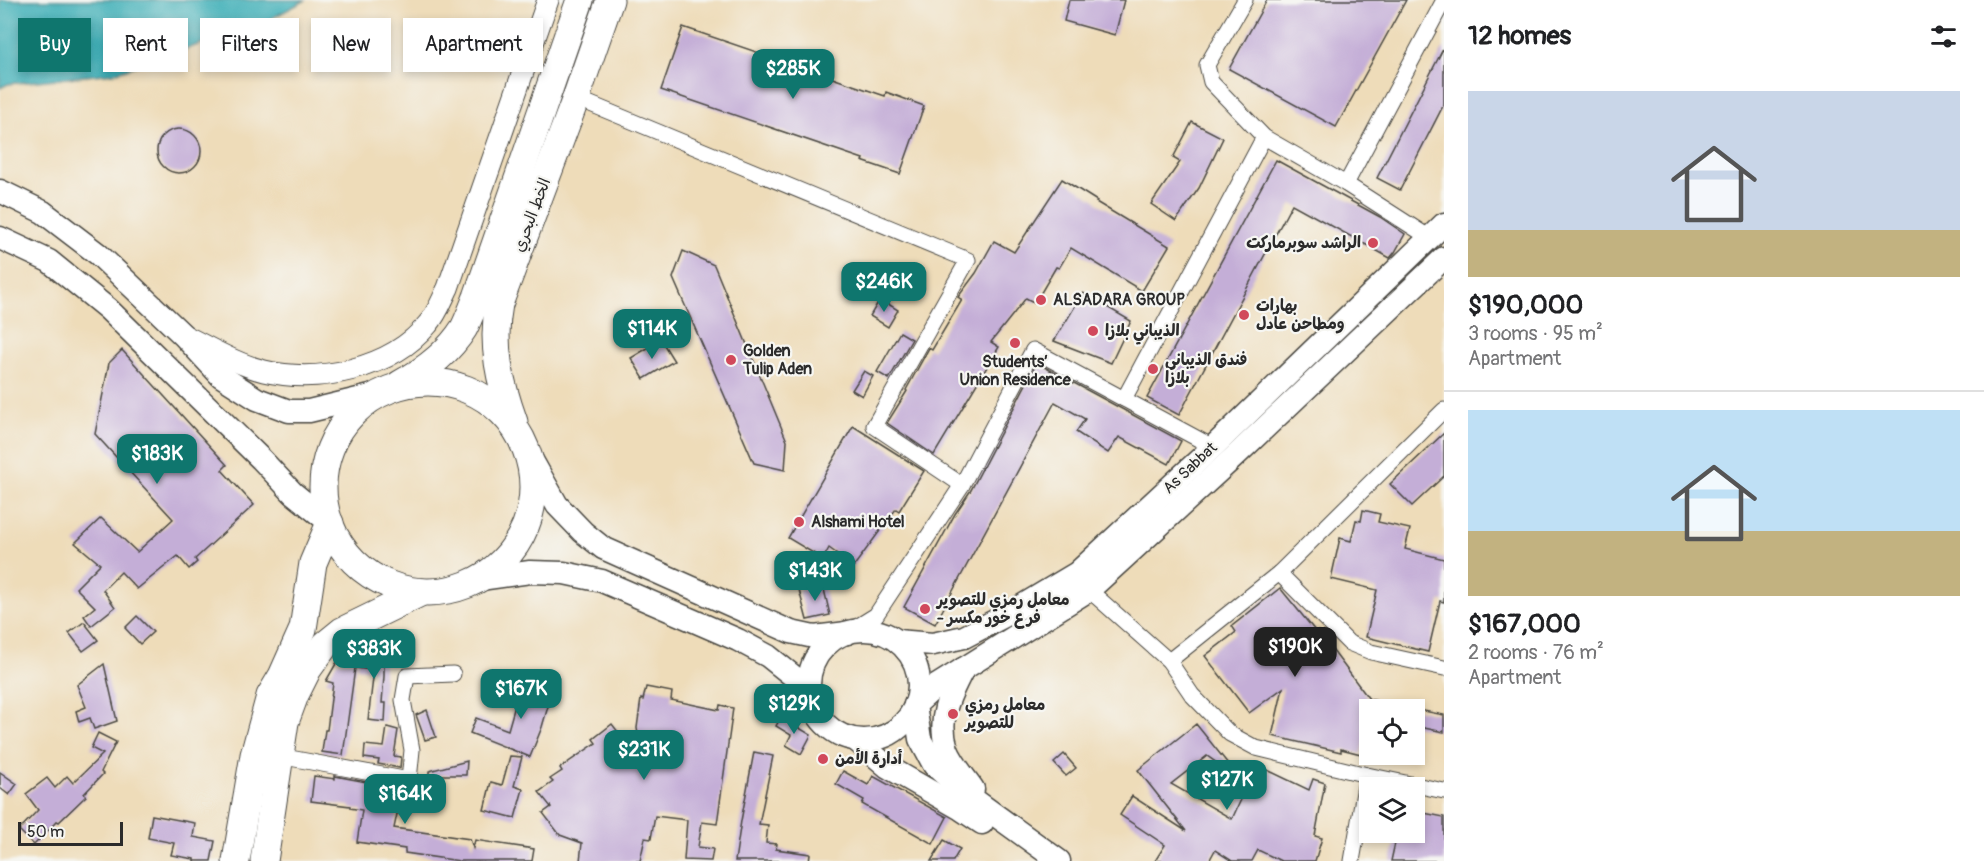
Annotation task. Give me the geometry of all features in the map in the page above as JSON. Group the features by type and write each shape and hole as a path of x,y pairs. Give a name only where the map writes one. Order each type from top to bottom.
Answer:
{"highway":[{"name":"الخط البحري","path":"385,391 422,372 463,329 477,297 580,0"},
{"name":"الخط البحري","path":"522,441 498,373 496,321 499,304 576,98 609,0"},
{"path":"420,382 442,383 463,388 489,402 510,422 522,441 532,477 531,507 527,522 513,549 480,579 452,590 422,592 392,586 365,571 344,549 330,523 324,501 323,478 330,449 336,435 349,417 366,402 385,391 420,382"},
{"path":"236,861 254,755 270,696 282,676 303,629 313,563 330,523"},
{"path":"264,861 285,722 308,669 326,644 352,626 422,592"}],"main road":[{"path":"0,191 43,212 98,254 184,336 221,376 257,399 289,411 309,411 385,391"},
{"name":"As Sabbat","path":"897,641 933,644 964,637 1077,573 1439,237"},
{"path":"0,238 49,261 108,309 293,493 330,523"},
{"name":"As Sabbat","path":"915,705 936,686 964,667 1089,590 1233,459 1444,258"},
{"path":"522,441 557,505 583,532 603,548 791,632 814,637 868,630 897,641 910,656 918,675 919,685 915,705 920,739 934,765 969,796 1059,861"},
{"path":"480,579 530,572 564,573 602,581 729,636 768,656 792,676 809,695 818,716 825,725 834,732 856,740 867,741 887,735 904,723 915,705"},
{"path":"809,695 810,673 819,652 836,637 847,633"},
{"path":"964,667 943,714 947,750 975,792 994,812"},
{"path":"856,740 888,767 961,808 1037,861"}],"street":[{"path":"184,336 239,362 263,370 294,375 354,369 374,362 412,340 428,324 448,288 548,0"},
{"path":"1245,0 1207,65 1211,82 1264,137 1439,237"},
{"path":"1346,183 1444,0"},
{"path":"576,98 968,260 874,426 962,485"},
{"path":"1124,399 1264,137"},
{"path":"847,633 876,615 962,485 1033,350 1213,447"},
{"path":"1169,661 1279,573 1444,410"},
{"path":"1279,573 1349,643 1371,652 1444,668"},
{"path":"1089,590 1169,661 1192,695 1230,734 1256,748 1444,791"},
{"path":"404,808 412,750 403,700 407,675 453,674"},
{"path":"279,756 409,780"},
{"path":"1352,861 1366,775"}],"water":[{"path":"0,0 306,0 272,18 200,18 200,44 188,48 188,18 103,18 103,72 117,72 8,84 0,88"}],"building":[{"path":"1069,0 1124,0 1115,35 1064,21"},
{"path":"1267,0 1406,0 1336,127 1229,69"},
{"path":"683,27 885,96 886,92 924,106 900,174 862,161 863,159 661,90"},
{"path":"1444,47 1444,104 1400,190 1377,178"},
{"path":"1192,122 1223,138 1199,188 1176,221 1151,204 1180,162 1173,158"},
{"path":"179,129 195,135 201,151 195,167 179,173 163,167 157,151 163,135"},
{"path":"1276,160 1380,217 1405,234 1390,258 1292,204 1179,415 1147,398"},
{"path":"1062,179 1169,246 1142,291 1071,248 1059,268 1056,267 1035,303 1026,298 991,342 999,347 934,455 887,423 907,391 929,348 932,350 962,300 958,297 976,273 994,241 1014,252"},
{"name":"Golden Tulip Aden","path":"683,251 714,265 787,441 785,470 754,463 673,278"},
{"name":"الذيباني بلازا","path":"1083,293 1131,321 1111,363 1054,341"},
{"path":"880,299 898,310 888,327 870,316"},
{"path":"900,332 912,339 889,379 877,372"},
{"path":"661,340 674,361 644,379 631,358"},
{"path":"122,350 227,465 222,470 254,505 195,559 197,562 189,569 178,556 137,589 121,572 103,590 115,607 91,626 84,616 95,607 76,588 100,564 75,543 101,518 137,552 173,519 95,434 109,363"},
{"path":"1037,363 1181,441 1169,464 1119,437 1108,453 1076,432 1085,419 1055,402 935,624 904,607 955,514 971,490"},
{"path":"864,371 873,376 862,396 852,390"},
{"path":"853,426 924,471 899,511 896,509 854,566 829,548 823,559 788,538"},
{"path":"1444,433 1444,476 1412,506 1390,484"},
{"path":"1363,510 1380,514 1378,522 1410,529 1405,549 1444,559 1444,602 1440,601 1428,652 1366,637 1377,590 1331,579 1340,538 1351,541 1356,520 1361,521"},
{"path":"823,585 830,615 807,620 799,590"},
{"path":"1280,588 1316,632 1318,631 1369,699 1359,699 1359,754 1341,749 1341,752 1272,736 1283,688 1249,713 1205,656 1236,632 1232,626"},
{"path":"137,616 153,632 140,644 125,628"},
{"path":"84,622 98,640 83,651 69,633"},
{"path":"358,648 384,649 382,703 386,703 385,722 368,720 374,670 357,668"},
{"path":"356,661 343,755 322,752 333,683 326,681 337,662"},
{"path":"104,664 117,721 94,729 90,718 79,722 76,711 86,707 77,685"},
{"path":"525,677 554,686 530,757 470,733 476,718 508,730"},
{"path":"646,687 672,692 671,700 719,710 720,705 733,708 717,824 702,822 698,847 713,849 711,861 684,860 687,820 655,816 651,839 645,838 640,861 580,861 582,843 560,835 543,813 551,807 539,792 553,782 550,779 562,771 560,768 596,743 593,739 612,724 643,764 637,728 641,699 643,700"},
{"path":"427,710 436,737 425,740 416,715"},
{"path":"1425,711 1444,715 1444,732 1425,728"},
{"path":"781,717 811,735 801,754 786,745 791,735 776,726"},
{"path":"1196,724 1233,770 1231,773 1207,756 1171,784 1232,819 1257,765 1309,790 1313,779 1325,783 1315,836 1322,838 1315,861 1281,861 1258,850 1252,861 1232,861 1215,850 1209,861 1155,861 1165,845 1120,815 1132,796 1186,831 1138,770"},
{"path":"387,727 398,730 394,756 401,757 400,768 378,764 379,760 364,758 365,745 384,747"},
{"path":"98,733 116,742 101,772 103,774 84,794 86,796 34,845 19,830 38,810 26,794 47,778 55,788 67,776 73,783 103,754 91,748"},
{"path":"754,752 773,756 759,824 768,825 766,843 777,844 776,849 810,854 809,861 735,861"},
{"path":"1064,754 1076,768 1066,776 1054,763"},
{"path":"510,756 522,757 514,786 523,789 515,818 484,810 491,782 502,785"},
{"path":"467,761 466,775 429,775 429,771"},
{"path":"843,771 868,785 873,776 947,817 933,844 862,804 864,800 836,784"},
{"path":"0,772 17,784 9,795 0,788"},
{"path":"314,776 335,779 335,776 398,788 394,806 397,814 394,828 470,839 473,848 475,840 534,849 532,861 460,861 405,853 405,849 357,842 362,810 350,808 350,806 311,801"},
{"path":"1425,813 1444,817 1444,861 1391,861 1395,843 1425,843"},
{"path":"152,815 195,823 193,837 215,841 211,861 194,861 194,859 171,855 174,843 148,838"},
{"path":"944,840 960,849 953,861 931,861"}],"place":[{"name":"الراشد سوبرماركت","path":"1373,243"},
{"name":"ALSADARA GROUP","path":"1041,300"},
{"name":"بهارات ومطاحن عادل","path":"1244,315"},
{"name":"الذيباني بلازا","path":"1093,331"},
{"name":"Students’ Union Residence","path":"1015,343"},
{"name":"Golden Tulip Aden","path":"731,360"},
{"name":"فندق الذيباني بلازا","path":"1153,369"},
{"name":"Alshami Hotel","path":"799,522"},
{"name":"معامل رمزي للتصوير - فرع خور مكسر","path":"925,609"},
{"name":"معامل رمزي للتصوير","path":"953,714"},
{"name":"أدارة الأمن","path":"823,759"}]}
